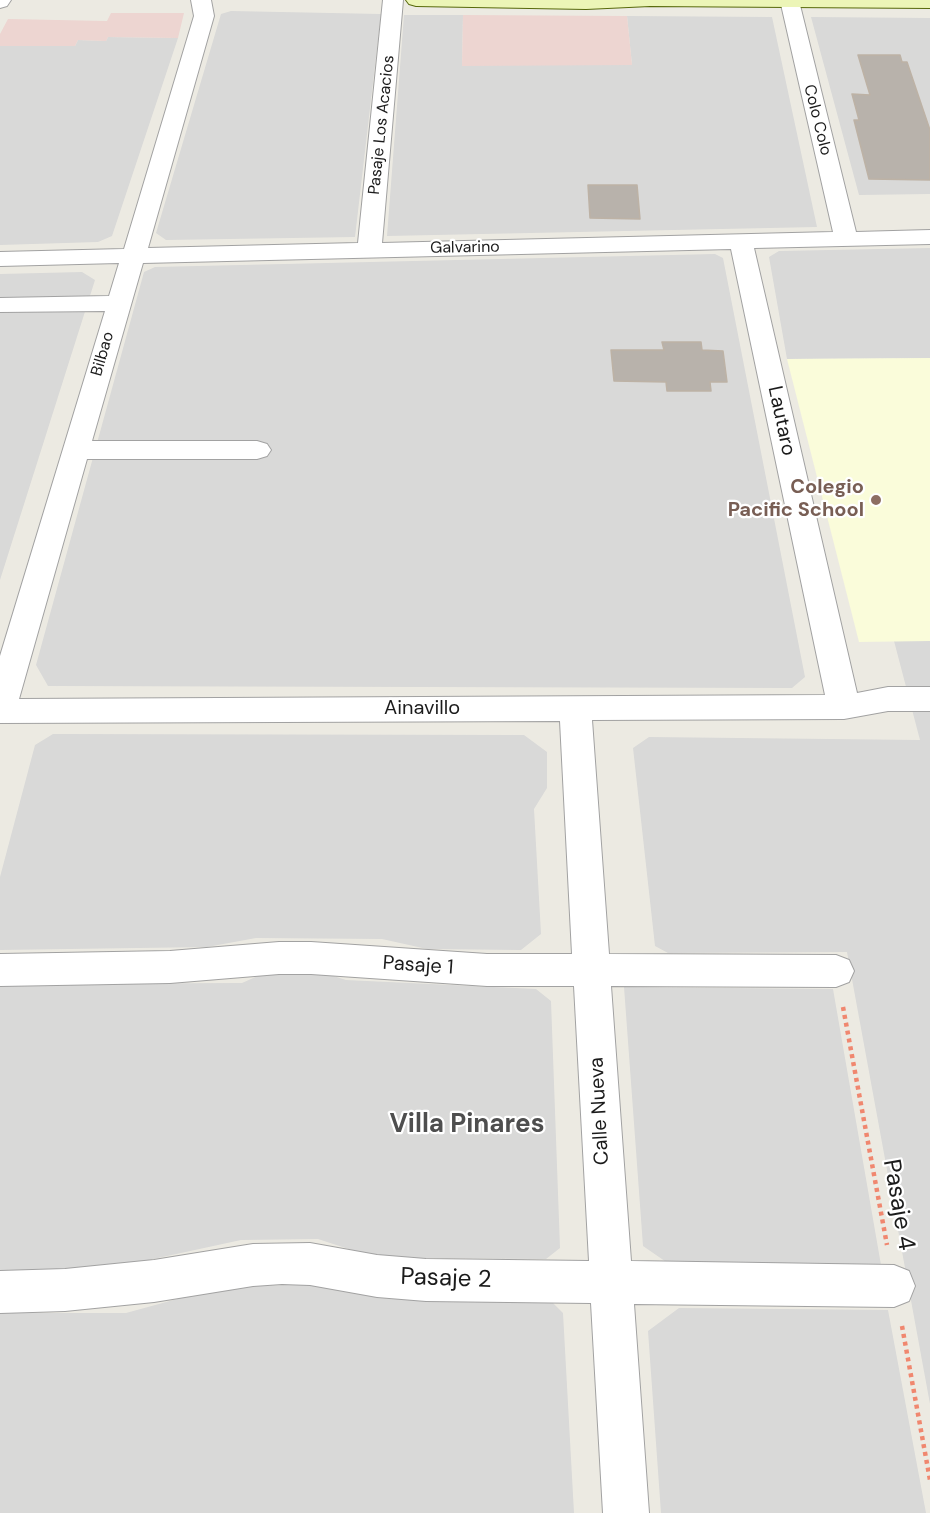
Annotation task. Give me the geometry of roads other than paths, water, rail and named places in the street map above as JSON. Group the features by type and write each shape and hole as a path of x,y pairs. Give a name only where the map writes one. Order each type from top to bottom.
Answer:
{"main road":[{"path":"416,0 574,3 649,0 930,2"}],"street":[{"name":"Bilbao","path":"0,710 131,256 204,16 201,0"},
{"name":"Pasaje Los Acacios","path":"369,250 393,0"},
{"name":"Colo Colo","path":"789,1 846,238"},
{"name":"Galvarino","path":"0,260 930,237"},
{"name":"Lautaro","path":"741,241 844,707"},
{"path":"0,305 118,303"},
{"path":"75,450 257,450"},
{"name":"Ainavillo","path":"0,710 844,707 888,699 930,699"},
{"name":"Calle Nueva","path":"575,708 626,1513"},
{"name":"Pasaje 1","path":"0,970 170,968 268,959 311,958 487,970 836,971"},
{"name":"Pasaje 2","path":"0,1292 65,1290 154,1281 253,1265 282,1263 310,1264 377,1276 426,1280 894,1286"}],"place":[{"name":"Colegio Pacific School","path":"876,500"}],"district":[{"name":"Villa Pinares","path":"467,1125"}]}
